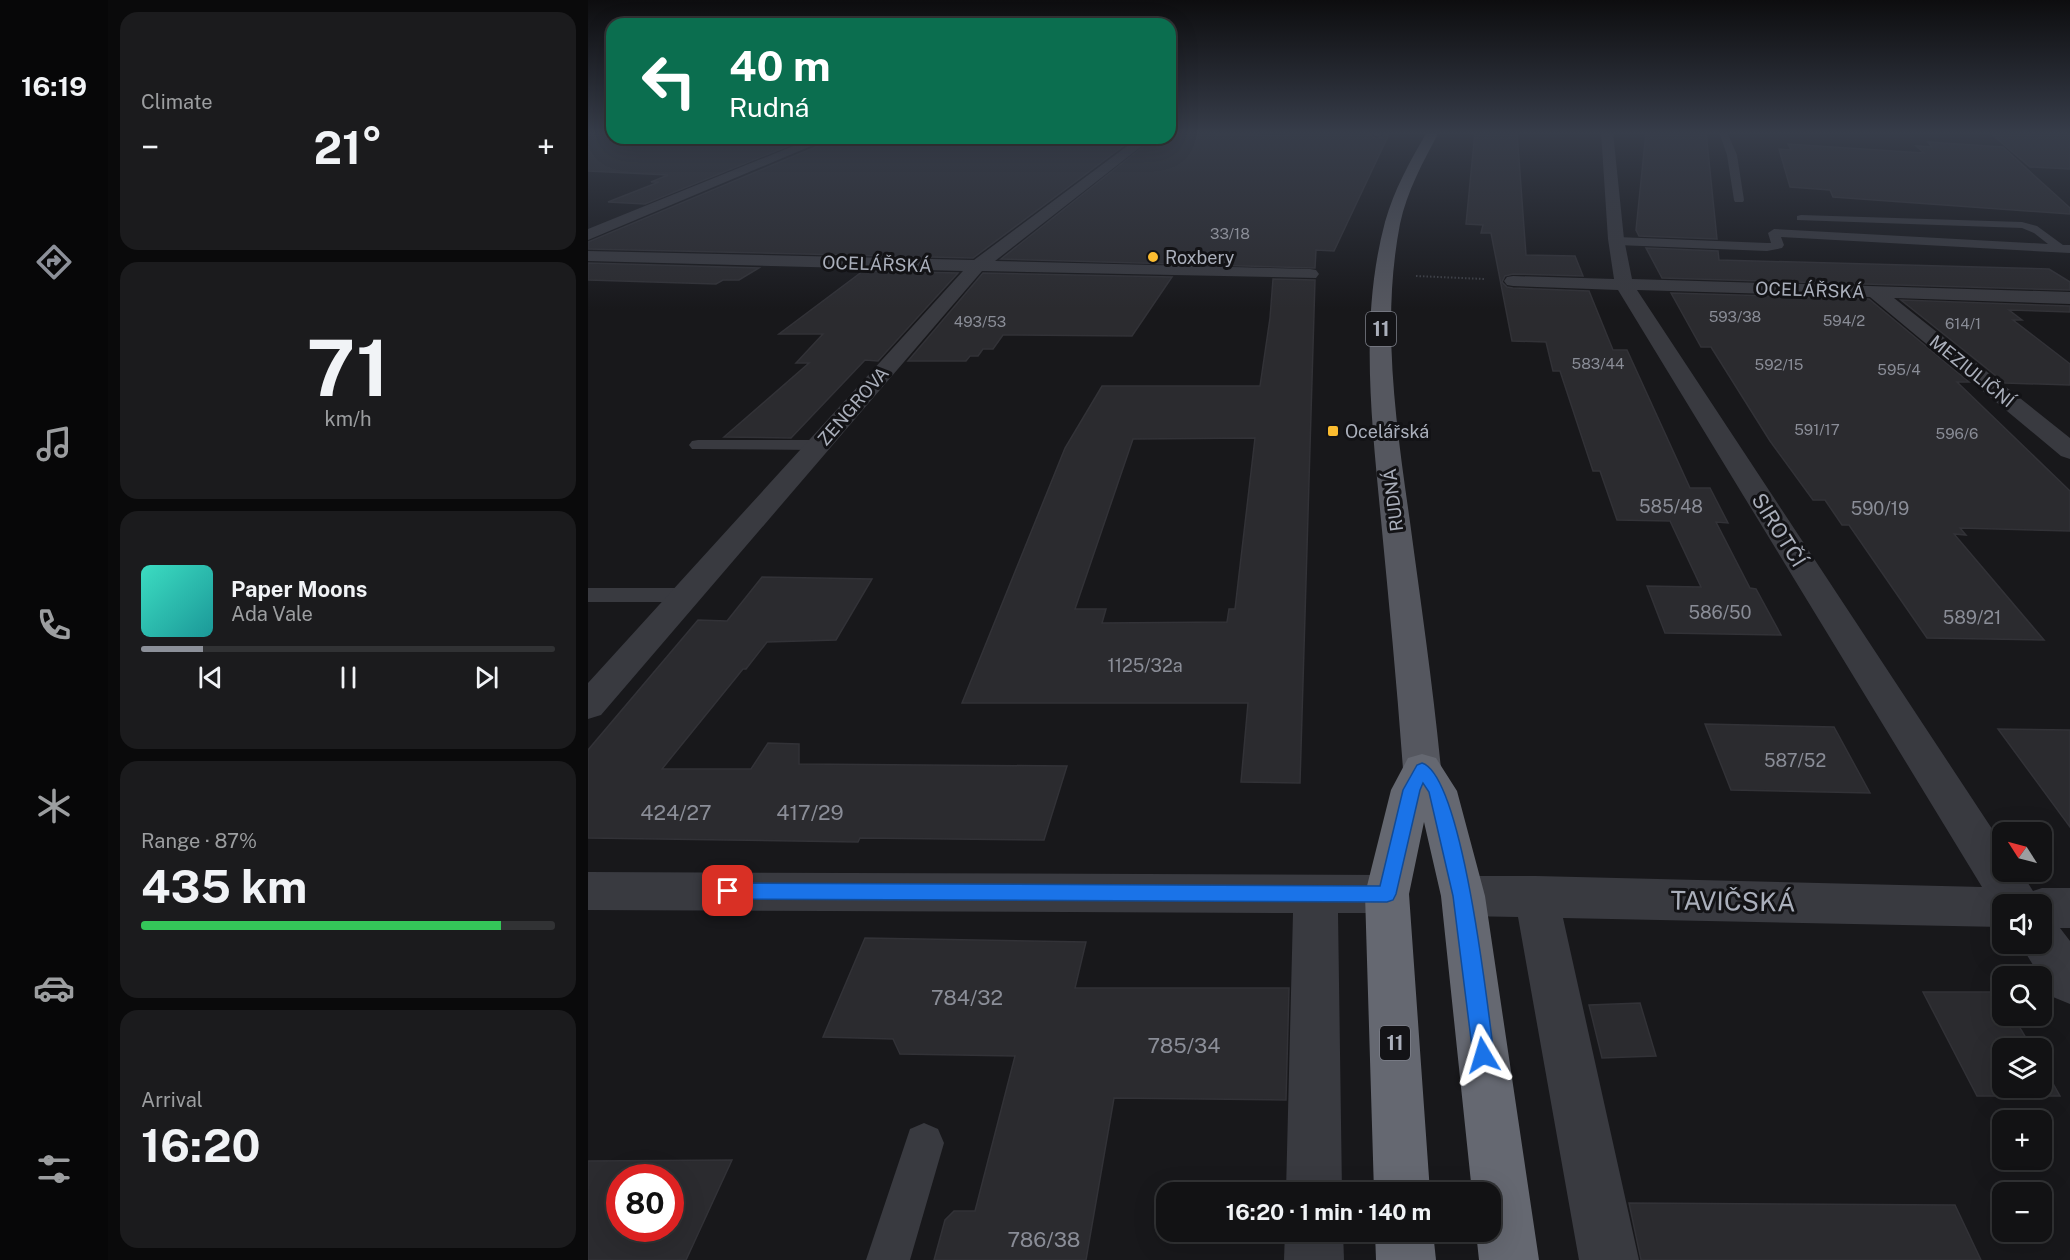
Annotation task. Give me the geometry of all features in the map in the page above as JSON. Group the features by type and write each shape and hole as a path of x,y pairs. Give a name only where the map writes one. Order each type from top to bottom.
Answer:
{"highway":[{"name":"11","path":"1401,1182 1387,894 1411,790 1422,769"},
{"name":"RUDNÁ","path":"1422,769 1437,791 1463,896 1509,1260"},
{"path":"1405,1242 1406,1260"}],"main road":[{"name":"RUDNÁ","path":"1403,191 1395,214 1384,275 1381,329 1386,441 1422,769"}],"street":[{"path":"588,235 696,191"},
{"name":"ZENGROVA","path":"588,706 976,267 1076,191"},
{"name":"SIROTČÍ","path":"1612,191 1623,285 2011,894"},
{"name":"OCELÁŘSKÁ","path":"588,256 1310,274"},
{"name":"OCELÁŘSKÁ","path":"1513,281 2070,298"},
{"name":"MEZIULIČNÍ","path":"1875,292 2070,451"},
{"path":"588,891 1387,894"},
{"path":"1314,1182 1316,894"},
{"name":"TAVIČSKÁ","path":"1463,896 1992,908"},
{"path":"1536,896 1609,1260"},
{"path":"2052,908 2070,908"},
{"path":"2052,954 2070,981"},
{"path":"1314,1242 1314,1260"}],"lane":[{"path":"1738,191 1739,200"},
{"path":"1784,218 1952,222 2035,227 2065,248"},
{"path":"1952,222 1976,243"},
{"path":"1617,241 1767,247 1778,245 1772,227 2065,248"},
{"path":"698,445 819,445"},
{"path":"588,595 686,595"},
{"path":"888,1260 924,1143"}],"building":[{"path":"637,191 678,191 645,204 608,202"},
{"path":"711,191 1063,191 973,258 588,249 588,242"},
{"path":"1087,191 1362,191 1334,251 1316,250 1315,268 1001,259"},
{"path":"1469,191 1521,191 1526,255 1575,256 1583,276 1513,274 1505,276 1502,282 1507,287 1513,288 1589,291 1613,350 1627,350 1690,488 1710,488 1728,523 1716,522 1750,588 1756,589 1781,635 1665,633 1647,586 1701,587 1670,521 1617,520 1600,471 1593,471 1560,371 1553,371 1546,342 1512,341 1491,233 1481,233 1483,225 1466,224"},
{"path":"1640,191 1712,191 1717,239 1639,236 1636,230"},
{"path":"1830,191 2051,191 2070,208 2070,214 1833,197"},
{"path":"1646,248 1718,251 1719,260 2049,269 2070,282 2070,290 1662,278"},
{"path":"588,263 759,268 739,280 723,280 716,284 588,280"},
{"path":"863,271 958,273 878,361 865,360 791,438 724,437 809,363 796,363 823,334 779,334"},
{"path":"983,273 1172,277 1132,336 1003,335 993,349 983,349 978,356 970,356 966,361 908,361"},
{"path":"1273,279 1315,280 1300,783 1241,782 1248,703 962,703 1065,448 1102,386 1260,386","holes":["1255,438 1235,609 1229,609 1227,622 1102,623 1106,609 1075,609 1133,439"]},
{"path":"1671,293 1869,299 1969,382 1957,382 2070,491 2070,531 1960,528 1966,535 1954,534 2044,640 1927,638 1849,525 1842,525 1825,500 1813,500 1770,441 1711,347 1701,347"},
{"path":"1901,300 2070,306 2070,312 2009,310 2022,320 2013,320 2070,364 2070,385 2005,383"},
{"path":"762,577 872,579 836,640 767,642 662,769 751,769 768,743 799,744 799,764 1067,766 1044,840 860,838 858,842 588,838 588,750 698,620 727,621"},
{"path":"1705,724 1834,727 1870,793 1731,790"},
{"path":"1998,729 2070,730 2070,827"},
{"path":"865,938 1086,942 1075,988 1289,988 1286,1100 1114,1098 1086,1260 934,1260 945,1220 954,1211 975,1211 1015,1056 900,1054 893,1039 823,1037"},
{"path":"1923,992 1992,992 1992,1026 2019,1026 2026,1038 1992,1038 1992,1096 1977,1096"},
{"path":"1640,1003 1656,1056 1602,1058 1589,1005"},
{"path":"2052,1082 2060,1096 2052,1096"},
{"path":"732,1160 686,1260 588,1260 588,1161"},
{"path":"1629,1203 1955,1205 1981,1260 1641,1260"}],"place":[{"name":"Roxbery","path":"1153,257"},
{"name":"Ocelářská","path":"1333,431"}],"route":[{"path":"728,891 1387,894 1411,790 1422,769 1437,791 1463,896 1483,1055"}]}
